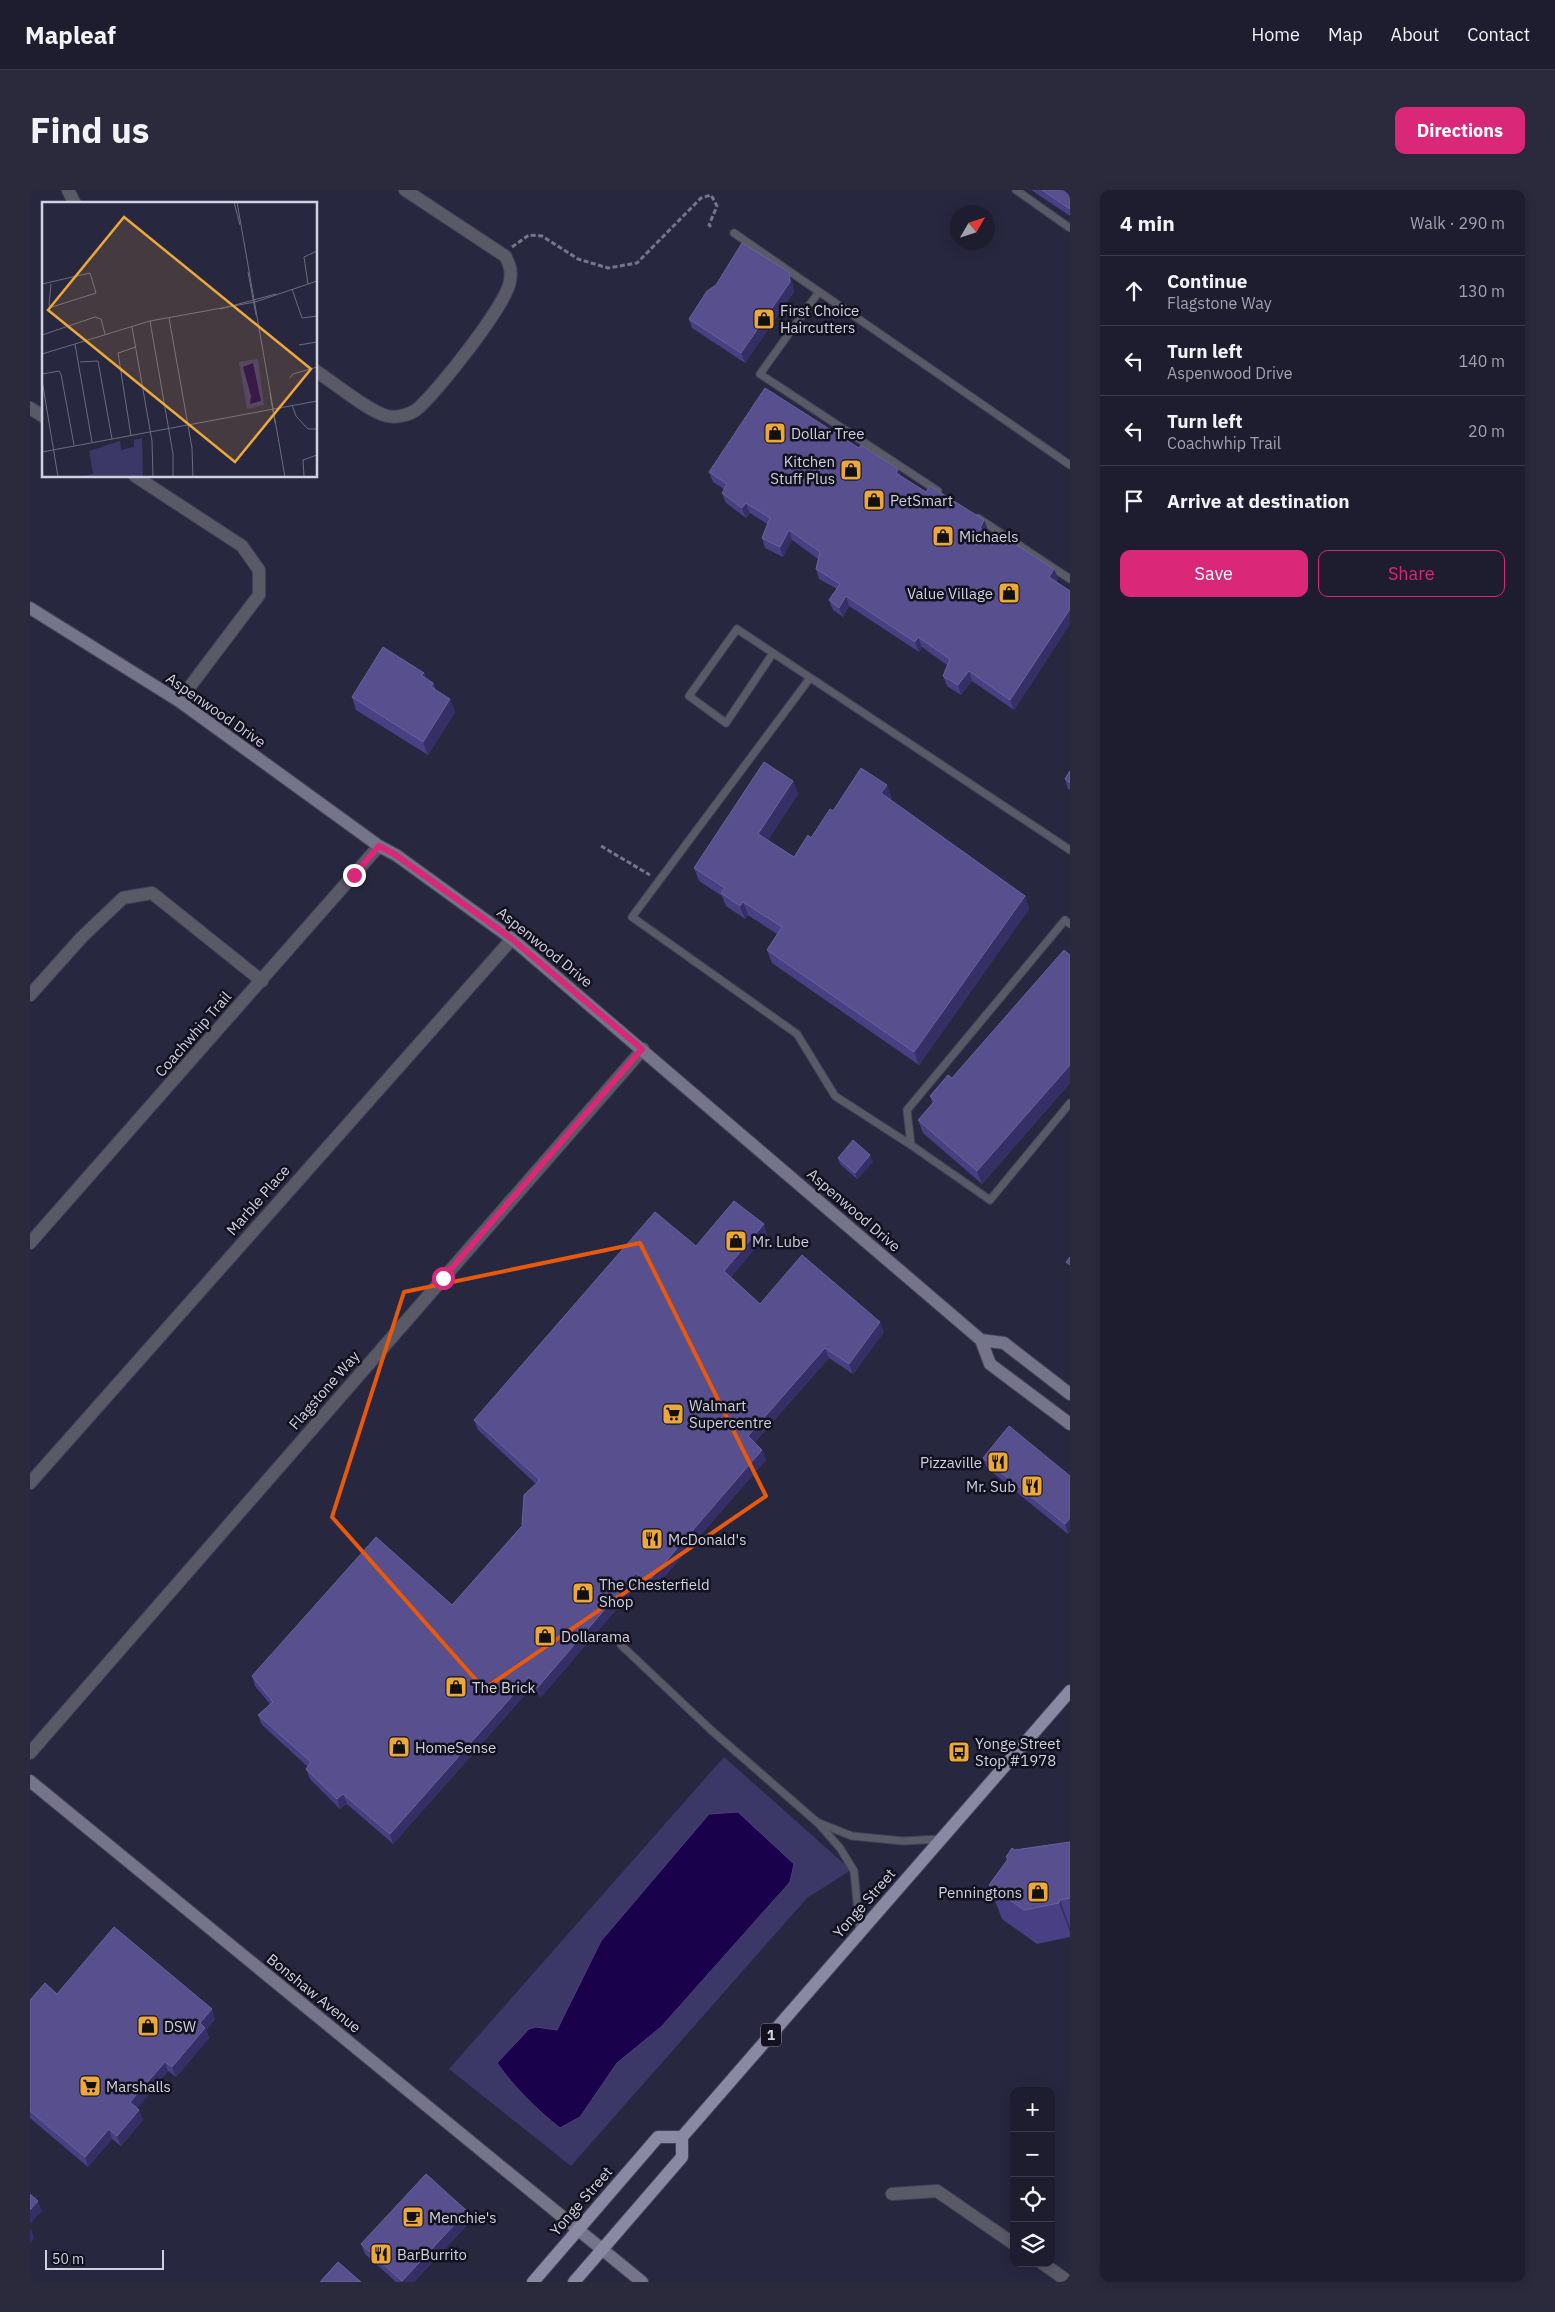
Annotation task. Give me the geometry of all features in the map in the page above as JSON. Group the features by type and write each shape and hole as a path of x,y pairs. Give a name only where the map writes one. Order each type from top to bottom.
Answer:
{"main road":[{"name":"Yonge Street","path":"533,2282 658,2137 682,2137 1070,1691"},
{"path":"574,2282 682,2158 682,2137"}],"street":[{"path":"68,190 74,202"},
{"path":"318,372 370,408 387,416 407,415 416,410 429,396 482,332 504,299 510,282 510,265 505,256 405,190"},
{"path":"30,408 42,416"},
{"path":"138,478 242,546 259,570 259,595 179,701"},
{"name":"Aspenwood Drive","path":"30,608 179,701 379,846 396,855 512,939 981,1340 990,1364 1070,1424"},
{"name":"Coachwhip Trail","path":"30,1243 379,846"},
{"path":"30,995 82,936 123,898 152,893 262,981"},
{"name":"Marble Place","path":"30,1483 512,939"},
{"name":"Flagstone Way","path":"30,1753 642,1049"},
{"path":"981,1340 1004,1343 1070,1394"},
{"name":"Bonshaw Avenue","path":"30,1781 642,2282"},
{"path":"892,2194 937,2191 1010,2241"},
{"path":"1048,2267 1069,2282"}],"lane":[{"path":"1016,190 1070,228"},
{"path":"734,233 818,293 1070,465"},
{"path":"818,293 760,374 944,496"},
{"path":"974,516 1070,579"},
{"path":"773,653 726,723 689,696 737,629 1070,850"},
{"path":"810,678 632,917 797,1034 835,1096 911,1145 990,1200 1070,1103"},
{"path":"911,1145 907,1110 1065,920 1070,924"},
{"path":"621,1645 711,1730 818,1823 840,1848 854,1871 860,1932"},
{"path":"818,1823 852,1836 904,1841 941,1839"}],"path":[{"path":"505,256 514,243 529,235 542,236 578,259 608,268 636,263 701,198 710,195 716,206 710,225 712,228"},
{"path":"601,846 659,880"}],"highlighted area":[{"path":"640,1243 766,1496 484,1689 332,1517 404,1292"}],"shaded area":[{"path":"724,1757 851,1870 807,1898 571,2166 449,2069"},
{"path":"738,1812 794,1864 790,1882 661,2027 617,2063 580,2117 560,2128 526,2098 497,2063 529,2029 536,2027 557,2030 601,1941 709,1814"}],"building":[{"path":"1042,190 1070,190 1070,209"},
{"path":"742,243 789,272 790,282 741,353 689,319 707,291 716,285"},
{"path":"765,388 859,448 861,445 898,469 896,473 926,492 930,486 984,520 980,528 1009,546 1012,542 1054,569 1049,577 1070,591 1070,609 1010,700 969,671 958,685 943,676 950,659 918,637 915,642 846,596 839,608 829,600 840,584 816,569 820,552 789,530 780,547 762,538 770,518 746,503 742,508 722,493 727,484 709,472"},
{"path":"383,647 424,673 421,675 433,683 431,687 450,699 423,742 352,697"},
{"path":"764,762 793,781 758,834 794,857 808,835 811,838 830,809 833,811 861,768 887,785 881,793 1025,896 914,1052 767,950 782,927 743,902 740,906 721,893 725,888 694,868"},
{"path":"1070,771 1070,783 1065,779"},
{"path":"1064,950 1070,955 1070,1065 977,1171 918,1120 935,1101 930,1096 948,1075 952,1078"},
{"path":"853,1140 870,1155 855,1173 838,1158"},
{"path":"734,1201 764,1224 724,1271 760,1304 802,1255 880,1322 849,1364 825,1348 748,1436 762,1450 648,1582 636,1573 537,1688 529,1677 390,1834 343,1794 337,1799 306,1769 311,1762 258,1715 273,1702 252,1676 376,1537 452,1605 522,1526 524,1495 540,1480 474,1420 655,1212 696,1246"},
{"path":"1070,1257 1070,1265 1066,1262"},
{"path":"1009,1426 1070,1476 1070,1518 1065,1524 983,1458"},
{"path":"1070,1842 1070,1898 1060,1900 1059,1903 1024,1910 989,1885 1008,1859 1006,1857 1012,1848 1015,1850"},
{"path":"114,1927 212,2009 200,2023 205,2028 172,2067 165,2062 130,2102 139,2110 117,2136 109,2129 85,2157 30,2111 30,2000 45,1983 57,1994"},
{"path":"426,2174 467,2211 402,2281 361,2244"},
{"path":"30,2194 38,2201 30,2210"},
{"path":"338,2262 361,2282 320,2282"}],"place":[{"name":"First Choice Haircutters","path":"764,319"},
{"name":"Dollar Tree","path":"775,433"},
{"name":"Kitchen Stuff Plus","path":"851,470"},
{"name":"PetSmart","path":"874,500"},
{"name":"Michaels","path":"943,536"},
{"name":"Value Village","path":"1009,593"},
{"name":"Mr. Lube","path":"736,1241"},
{"name":"Walmart Supercentre","path":"673,1414"},
{"name":"Pizzaville","path":"998,1462"},
{"name":"Mr. Sub","path":"1032,1486"},
{"name":"McDonald's","path":"652,1539"},
{"name":"The Chesterfield Shop","path":"583,1593"},
{"name":"Dollarama","path":"545,1636"},
{"name":"The Brick","path":"456,1687"},
{"name":"HomeSense","path":"399,1747"},
{"name":"Yonge Street Stop #1978","path":"959,1752"},
{"name":"Penningtons","path":"1038,1892"},
{"name":"DSW","path":"148,2026"},
{"name":"Marshalls","path":"90,2086"},
{"name":"Menchie's","path":"413,2217"},
{"name":"BarBurrito","path":"381,2254"}],"route":[{"path":"354,875 379,846 396,855 512,939 642,1049 443,1278"}]}
